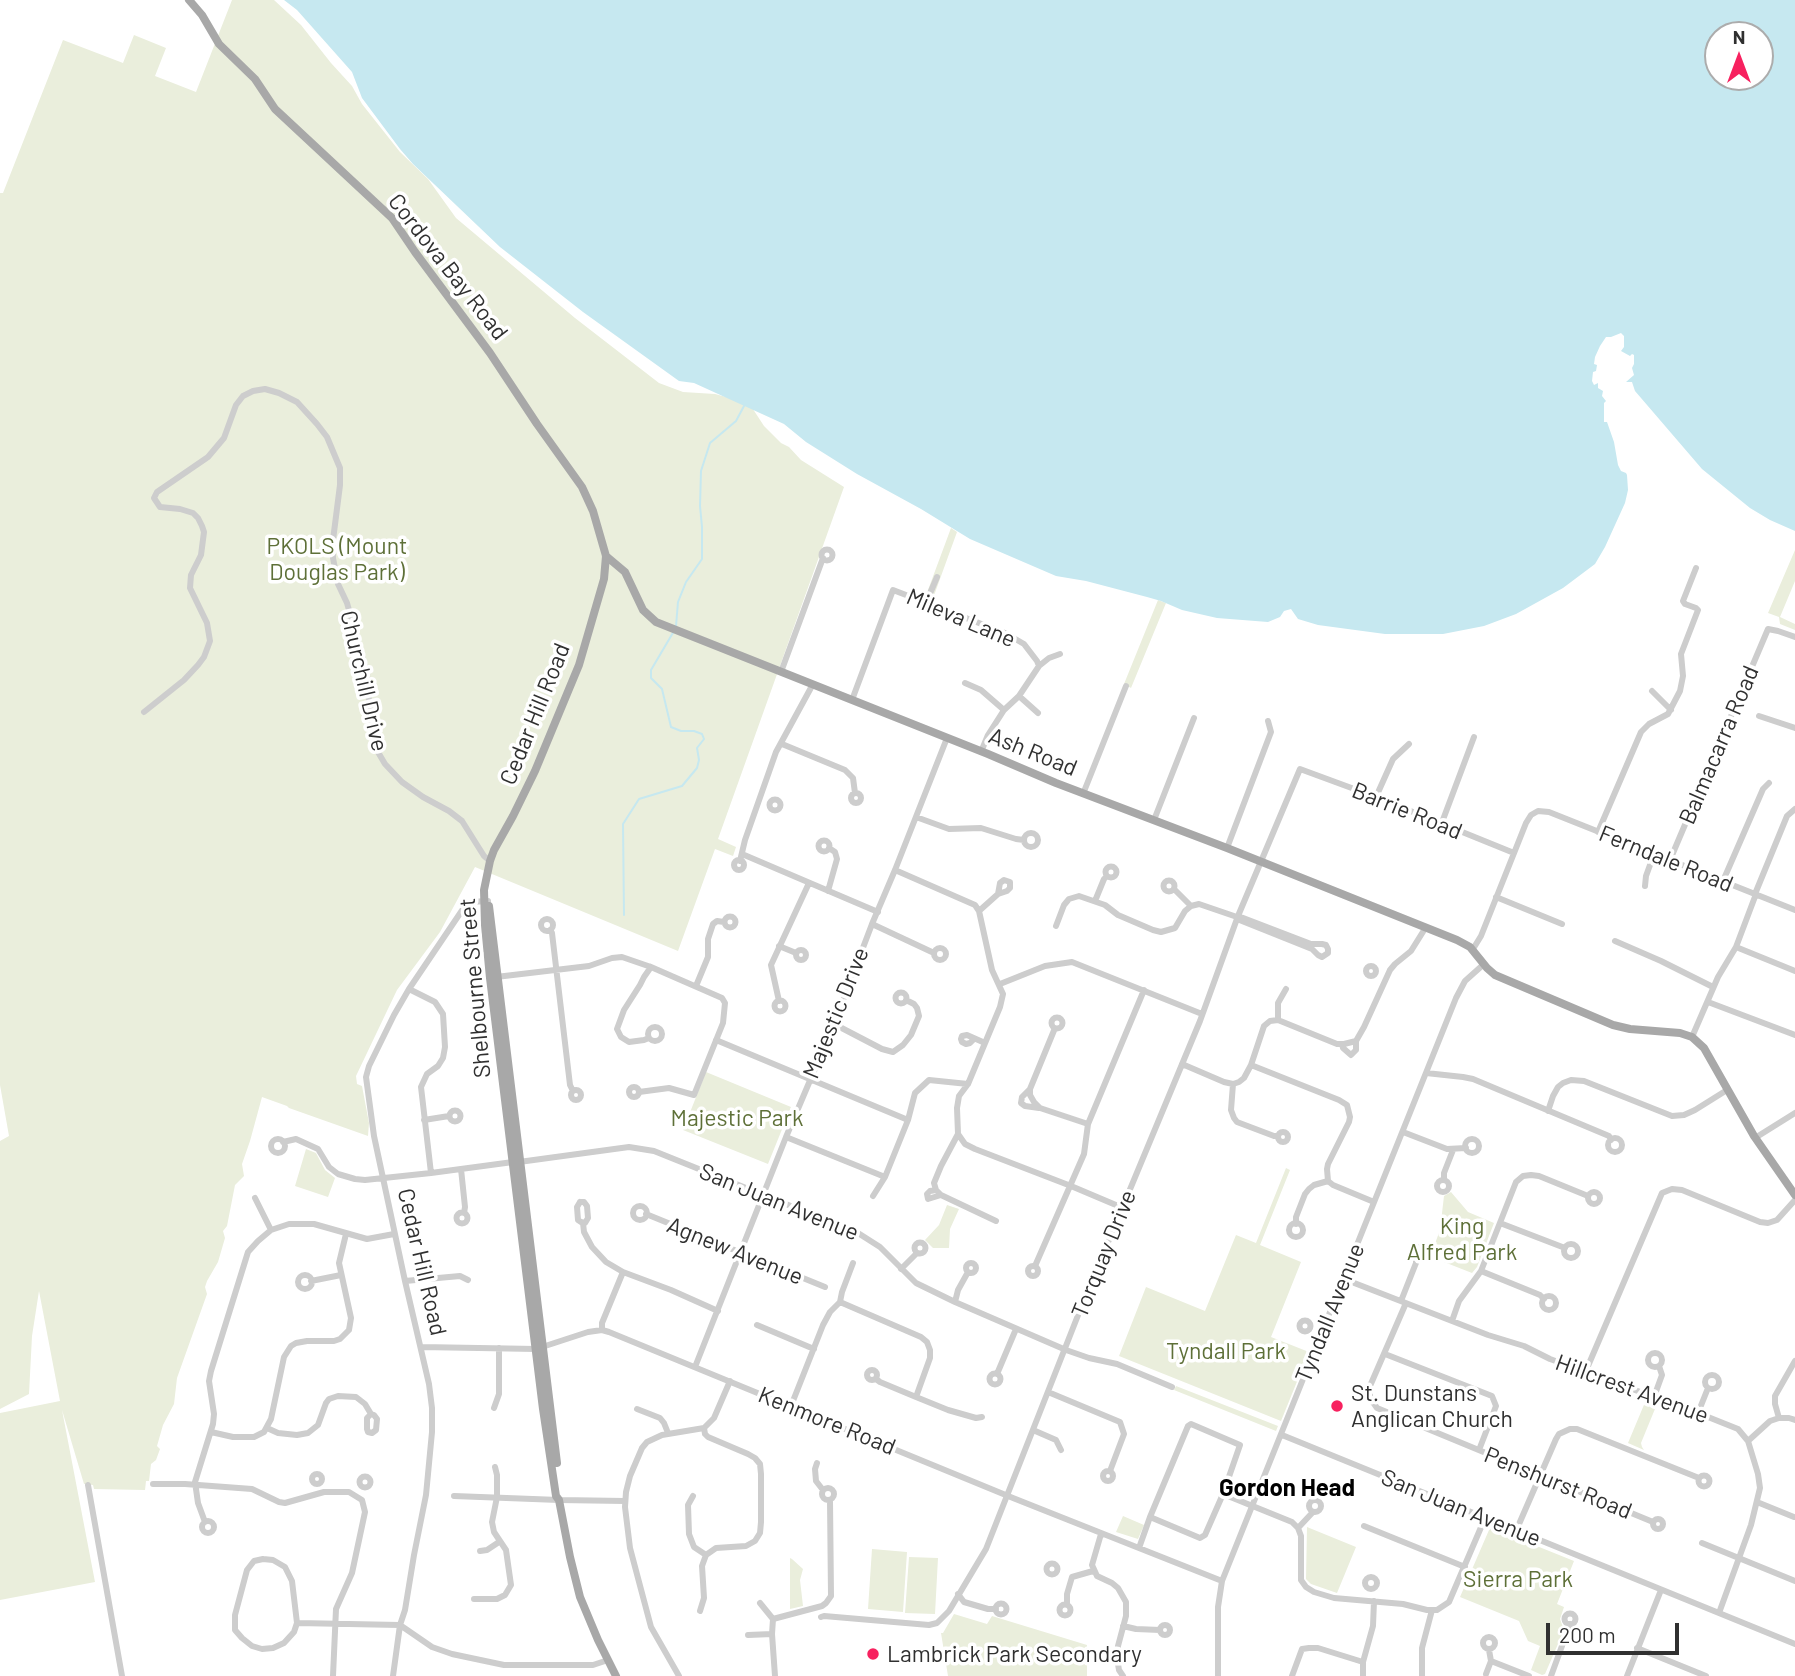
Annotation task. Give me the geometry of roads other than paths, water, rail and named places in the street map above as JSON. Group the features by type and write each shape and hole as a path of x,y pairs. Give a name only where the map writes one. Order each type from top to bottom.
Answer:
{"main road":[{"name":"Cordova Bay Road","path":"189,0 202,15 219,44 255,79 275,109 392,218 490,353 582,487 593,511 606,556"},
{"name":"Ash Road","path":"606,556 625,572 643,610 656,622 1083,794 1426,927 1473,949"},
{"name":"Cedar Hill Road","path":"486,882 490,861 535,771 579,665 604,579 606,556"},
{"name":"Shelbourne Street","path":"486,882 493,978 539,1348 561,1496 559,1500 580,1597 617,1676"},
{"path":"1473,949 1495,975 1618,1027 1680,1033 1692,1037 1704,1048 1755,1138 1795,1198"}],"street":[{"name":"Churchill Drive","path":"144,712 184,680 198,665 204,657 209,641 207,623 190,588 191,575 201,555 204,531 193,513 160,507 154,498 157,492 208,457 224,438 236,405 243,396 265,389 279,393 296,402 317,424 327,437 340,468 333,558 338,584 351,614 367,674 375,747 385,764 402,782 462,821 490,861"},
{"path":"781,672 823,558"},
{"path":"1598,832 1641,732 1671,710 1682,685 1681,654 1698,610 1683,603 1696,568"},
{"path":"926,603 937,577"},
{"name":"Mileva Lane","path":"852,700 893,590 1005,633 1024,644 1039,666 1019,696 1004,710 981,752"},
{"name":"Balmacarra Road","path":"1670,860 1768,629 1795,637"},
{"path":"1039,666 1060,654"},
{"path":"965,683 981,690 1004,710"},
{"path":"813,684 776,752 741,857 878,912"},
{"path":"1083,794 1126,686"},
{"path":"1652,691 1671,710"},
{"path":"1019,696 1038,713"},
{"path":"1759,716 1795,728"},
{"path":"1154,820 1194,718"},
{"path":"1227,848 1270,732 1268,721"},
{"path":"1441,825 1474,737"},
{"name":"Majestic Drive","path":"695,1367 947,738"},
{"path":"782,744 845,771 853,778 855,793"},
{"path":"1376,797 1393,759 1409,744"},
{"name":"Barrie Road","path":"1300,769 1514,853"},
{"name":"Torquay Drive","path":"821,1617 933,1625 945,1616 986,1549 1202,1014 1237,917 1300,769"},
{"path":"1723,881 1763,789 1769,783"},
{"path":"760,799 770,803"},
{"path":"1692,1037 1713,987 1736,947 1787,817 1795,809"},
{"name":"Ferndale Road","path":"1514,853 1527,820 1535,812 1544,811 1795,910"},
{"path":"916,817 949,830 981,828 1024,840"},
{"path":"828,891 837,859 835,852 829,848"},
{"path":"1473,949 1481,936 1514,853"},
{"path":"1645,886 1654,854"},
{"path":"895,870 975,905 979,911 992,970 1003,993 1000,1007 968,1084 959,1096 958,1134 934,1183 938,1193 996,1221"},
{"path":"1095,901 1107,876"},
{"path":"779,1001 771,965 809,883"},
{"path":"1174,889 1191,906"},
{"path":"979,911 998,894"},
{"path":"1056,926 1069,899 1079,896 1161,932 1175,928 1185,911 1199,904 1312,949 1322,957 1328,953 1326,945 1311,944 1237,917"},
{"path":"1496,897 1562,924"},
{"name":"Cedar Hill Road","path":"393,1676 400,1625 426,1495 432,1408 374,1136 366,1077 369,1066 409,989 465,906 470,902 486,901"},
{"path":"696,986 708,957 708,939 713,924 724,922"},
{"path":"872,924 934,953"},
{"path":"1342,1044 1351,1055 1356,1050 1356,1041 1385,978 1395,964 1415,946 1426,927"},
{"path":"550,930 570,1085 573,1091"},
{"path":"1615,941 1713,987"},
{"path":"779,946 796,953"},
{"path":"1736,947 1795,971"},
{"path":"493,978 595,965 617,957 629,958 722,998 725,1003 723,1023 694,1095 670,1088 639,1092"},
{"path":"1000,985 1045,966 1073,962 1202,1014"},
{"name":"Tyndall Avenue","path":"1218,1676 1218,1606 1222,1581 1462,984 1484,964"},
{"path":"649,1038 629,1042 618,1033 617,1028 621,1015 651,967"},
{"path":"1376,973 1385,978"},
{"path":"409,989 435,1002 443,1014 443,1058 438,1066 426,1074 421,1087 431,1173"},
{"path":"1278,1020 1278,1003 1286,989"},
{"path":"1035,1266 1084,1154 1088,1124 1144,990"},
{"path":"834,1024 892,1052 903,1045 918,1020 917,1008 906,1000"},
{"path":"1708,1002 1795,1035"},
{"path":"1182,1064 1224,1083 1233,1084 1244,1078 1264,1026 1270,1021 1278,1020 1337,1044 1356,1041"},
{"path":"1055,1028 1030,1088 1021,1097 1021,1102 1088,1124"},
{"path":"974,1039 985,1043"},
{"path":"716,1040 908,1120"},
{"path":"1251,1065 1347,1105 1349,1122 1328,1164 1328,1181 1374,1202"},
{"path":"1426,1073 1468,1078 1609,1136 1611,1140"},
{"path":"873,1196 886,1177 908,1120 915,1093 929,1080 968,1084"},
{"path":"1548,1111 1558,1087 1572,1080 1584,1081 1672,1116 1695,1111 1727,1090"},
{"path":"1233,1084 1231,1110 1237,1122 1278,1136"},
{"path":"1030,1088 1030,1096 1040,1108"},
{"path":"1755,1138 1795,1114"},
{"path":"424,1120 449,1116"},
{"path":"1403,1132 1447,1150 1466,1148"},
{"path":"958,1134 965,1144 975,1150 1122,1208"},
{"path":"786,1137 886,1177"},
{"name":"San Juan Avenue","path":"283,1142 296,1139 318,1149 329,1167 338,1174 365,1180 629,1147 654,1151 870,1239 916,1283 955,1302 1066,1350 1117,1364 1172,1387"},
{"path":"1444,1180 1453,1150"},
{"path":"461,1169 464,1213"},
{"path":"1452,1321 1459,1301 1481,1271 1516,1182 1523,1176 1539,1176 1588,1196"},
{"path":"1296,1224 1296,1217 1309,1189 1328,1181"},
{"path":"1585,1373 1662,1193 1672,1189 1682,1190 1759,1222 1768,1223 1777,1220 1795,1198"},
{"path":"256,1198 271,1230"},
{"name":"Agnew Avenue","path":"646,1214 825,1287"},
{"path":"583,1223 584,1232 606,1262 623,1272 718,1311"},
{"path":"1500,1223 1565,1248"},
{"path":"205,1522 198,1503 195,1482 214,1414 209,1381 248,1252 271,1230 289,1224 314,1224 367,1239 394,1234"},
{"path":"211,1432 224,1436 260,1435 271,1419 284,1357 291,1346 307,1341 334,1342 349,1330 351,1318 339,1258 345,1234"},
{"path":"901,1269 917,1253"},
{"name":"Penshurst Road","path":"1416,1258 1404,1302 1369,1389 1374,1406 1653,1522"},
{"path":"791,1406 830,1312 840,1302 853,1263"},
{"path":"1481,1271 1544,1299"},
{"path":"421,1347 539,1348 580,1334 602,1330 601,1323 623,1272"},
{"path":"955,1302 968,1272"},
{"path":"312,1281 341,1275"},
{"path":"405,1281 460,1276 468,1280"},
{"name":"Hillcrest Avenue","path":"1344,1279 1488,1335 1524,1346 1585,1373 1738,1429 1748,1441"},
{"path":"840,1302 927,1342 930,1358 916,1397"},
{"path":"757,1325 814,1349"},
{"path":"1310,1328 1322,1333"},
{"path":"997,1374 1016,1329"},
{"name":"Kenmore Road","path":"602,1330 1222,1581"},
{"path":"494,1408 499,1394 499,1348"},
{"path":"1385,1354 1499,1400 1479,1450"},
{"path":"1779,1418 1774,1404 1775,1396 1795,1361"},
{"path":"1654,1397 1662,1375 1659,1366"},
{"path":"876,1379 948,1410 976,1418 982,1417"},
{"path":"678,1676 651,1627 631,1548 625,1501 630,1476 642,1448 653,1438 668,1433 704,1428 714,1418 730,1381"},
{"path":"1698,1413 1708,1388"},
{"path":"1048,1392 1120,1422 1124,1434 1110,1471"},
{"path":"267,1428 278,1433 308,1433 318,1426 329,1399 338,1396 352,1396 360,1400 371,1415"},
{"path":"637,1409 660,1419 668,1433"},
{"path":"1719,1613 1740,1559 1760,1488 1748,1441 1770,1421 1779,1418 1795,1420"},
{"path":"1139,1548 1150,1517 1188,1426 1191,1424 1240,1445 1205,1535 1199,1538 1150,1517"},
{"path":"700,1611 704,1598 702,1566 706,1555 716,1548 746,1546 755,1541 760,1533 761,1522 760,1464 755,1458 708,1437 704,1428"},
{"path":"1516,1531 1556,1439 1559,1434 1570,1429 1577,1429 1699,1478"},
{"path":"1033,1430 1056,1440 1061,1450"},
{"name":"San Juan Avenue","path":"1282,1435 1795,1644"},
{"path":"773,1619 821,1606 831,1596 830,1500 834,1496 833,1490 828,1487 823,1490 816,1481 817,1463"},
{"path":"474,1599 497,1599 505,1595 510,1585 506,1550 494,1532 492,1522 497,1497 495,1467"},
{"path":"153,1484 251,1489 285,1503 319,1493 349,1492 358,1497 364,1504 365,1512 352,1573 336,1609 333,1676"},
{"path":"317,1484 319,1493"},
{"path":"88,1485 122,1676"},
{"path":"358,1497 363,1487"},
{"path":"1223,1494 1292,1522 1298,1528 1301,1536 1301,1580 1314,1592 1334,1598 1403,1604 1432,1610 1449,1602 1485,1518"},
{"path":"454,1496 625,1501"},
{"path":"693,1496 688,1505 689,1534 694,1547 706,1555"},
{"path":"1757,1502 1795,1518"},
{"path":"1298,1528 1313,1512"},
{"path":"1364,1526 1465,1567"},
{"path":"1101,1534 1093,1561 1094,1571 1097,1576 1115,1585 1126,1607 1117,1661 1123,1676"},
{"path":"480,1552 499,1542"},
{"path":"1702,1543 1795,1581"},
{"path":"273,1560 285,1567 292,1581 297,1623 294,1632 284,1643 273,1648 252,1646 235,1630 235,1615 247,1570 254,1561 273,1560"},
{"path":"1057,1571 1072,1577 1094,1571"},
{"path":"1067,1605 1072,1577"},
{"path":"1363,1676 1363,1662 1373,1626 1371,1590"},
{"path":"1627,1676 1661,1590"},
{"path":"958,1594 964,1602 996,1609"},
{"path":"760,1603 773,1619 775,1676"},
{"path":"1422,1676 1422,1648 1432,1610"},
{"path":"297,1623 400,1625 432,1647 503,1665 593,1665 608,1660"},
{"path":"1551,1676 1570,1624"},
{"path":"1123,1626 1160,1630"},
{"path":"748,1635 772,1634"},
{"path":"1292,1676 1302,1649 1318,1648 1363,1662"},
{"path":"1637,1648 1706,1676"},
{"path":"1485,1675 1491,1661 1489,1650"},
{"path":"1491,1661 1529,1676"}],"water":[{"path":"284,0 1795,0 1795,531 1750,508 1702,469 1635,391 1632,382 1626,382 1634,375 1634,355 1630,356 1621,351 1624,347 1624,336 1621,333 1606,337 1600,346 1595,357 1594,364 1597,365 1592,381 1594,385 1598,383 1598,388 1603,391 1602,396 1606,401 1604,422 1607,422 1614,442 1618,465 1627,475 1625,503 1595,564 1563,588 1516,614 1484,626 1443,634 1385,634 1318,625 1298,619 1291,609 1268,622 1217,618 1086,581 1056,576 970,539 857,474 806,442 784,424 694,383 679,381 583,312 500,247 400,149 362,98 352,72 297,10"}],"waterway":[{"path":"676,626 678,602 686,582 702,559 701,471 710,443 736,421 744,406"},
{"path":"624,915 623,824 639,799 682,786 697,768 697,748 704,739 702,734 694,731 681,731 671,727 662,689 651,678 651,670 674,631"}],"place":[{"name":"St. Dunstans Anglican Church","path":"1337,1406"},
{"name":"Lambrick Park Secondary","path":"873,1654"}],"district":[{"name":"Gordon Head","path":"1287,1488"}],"park label":[{"name":"PKOLS (Mount Douglas Park)","path":"337,559"},
{"name":"Majestic Park","path":"737,1118"},
{"name":"King Alfred Park","path":"1462,1239"},
{"name":"Tyndall Park","path":"1226,1351"},
{"name":"Sierra Park","path":"1518,1579"}]}
